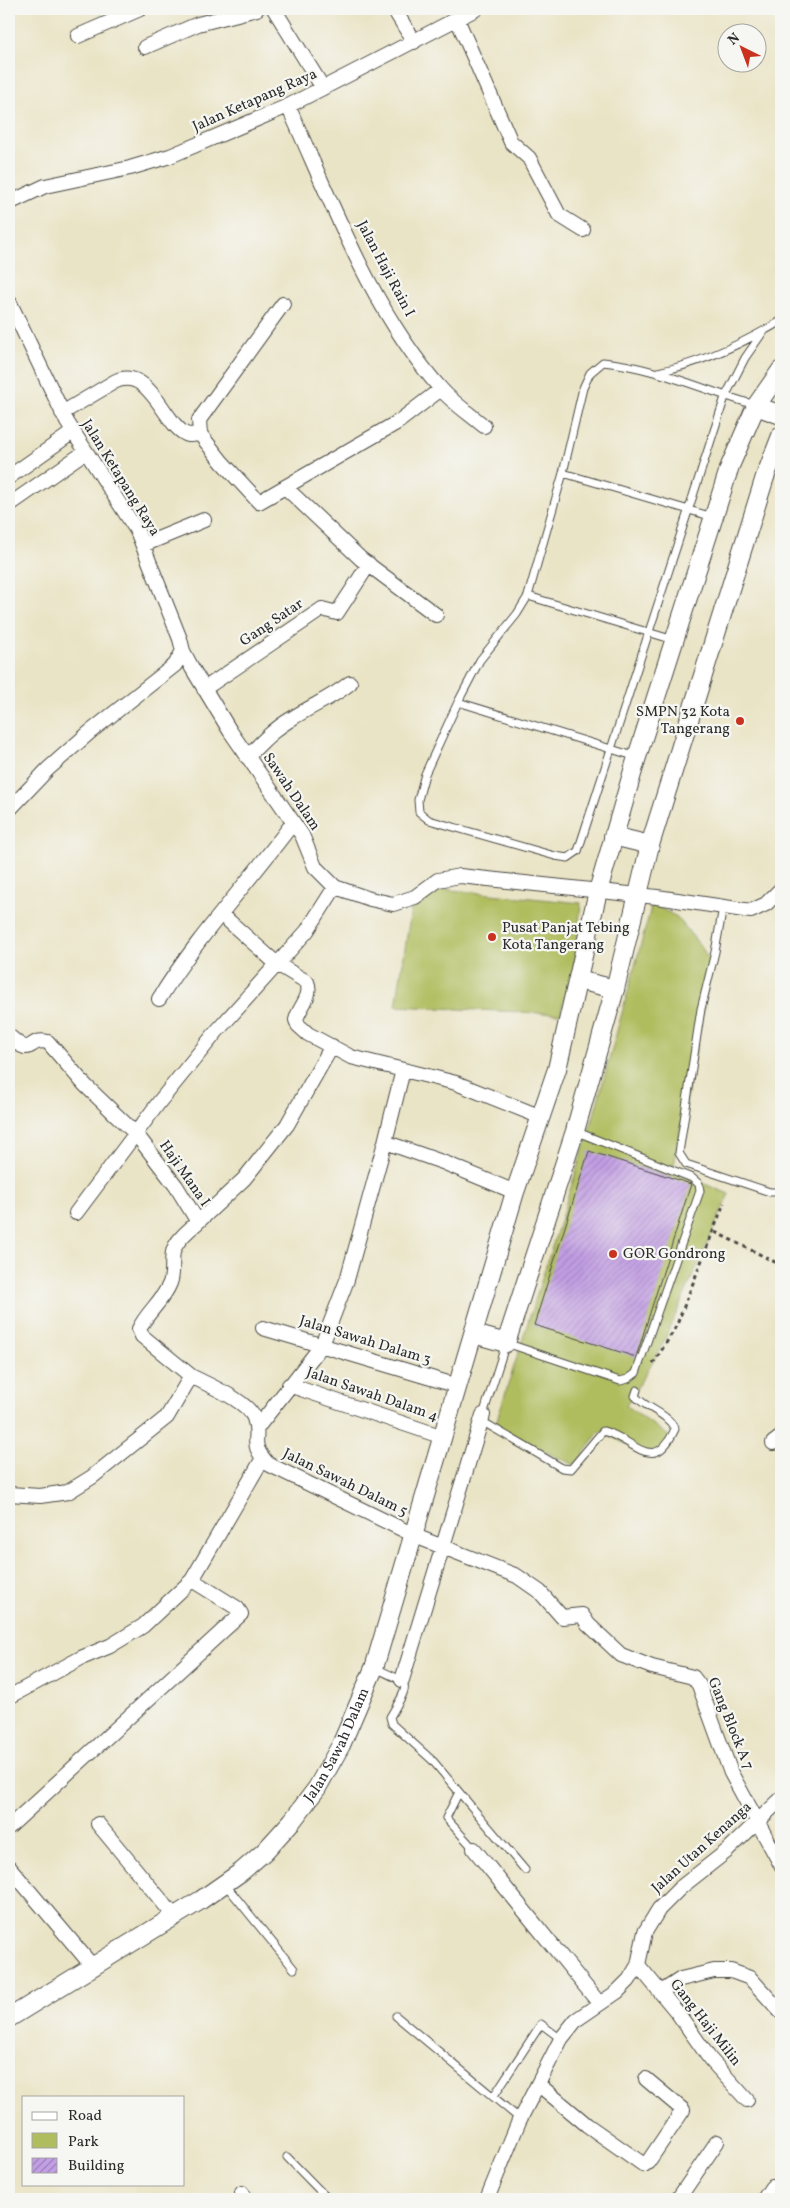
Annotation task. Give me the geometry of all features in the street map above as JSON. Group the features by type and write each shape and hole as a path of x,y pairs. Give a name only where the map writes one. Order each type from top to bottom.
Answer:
{"street":[{"path":"78,36 140,9"},
{"path":"145,47 198,24 257,9"},
{"path":"274,9 324,88"},
{"path":"394,9 414,42"},
{"name":"Jalan Ketapang Raya","path":"9,203 45,186 130,168 170,156 288,106 476,9"},
{"path":"457,19 511,142 529,158 559,215 583,230"},
{"name":"Jalan Haji Rain I","path":"288,106 367,278 406,341 441,389 484,426"},
{"name":"Jalan Ketapang Raya","path":"9,301 12,316 62,413 85,452 137,531 183,651"},
{"path":"283,304 199,420 200,434 222,462 259,502 398,422 441,389"},
{"path":"494,1340 515,1192 560,1060 578,980 637,757 713,517 742,434 771,411 781,370"},
{"path":"62,413 122,378 131,379 150,392 180,430 187,435 200,434"},
{"path":"9,477 73,432"},
{"path":"494,1340 574,1130 615,989 633,895 647,844 765,477 781,436"},
{"path":"9,506 85,452"},
{"path":"285,487 369,564 436,616"},
{"path":"143,545 204,520"},
{"name":"Gang Satar","path":"204,689 322,609 337,613 369,564"},
{"path":"9,810 48,770 90,732 175,665 183,651"},
{"name":"Sawah Dalam","path":"183,651 204,689 248,757 292,824 302,834 315,867 335,888 393,904 414,897 438,880 460,876 633,895 751,911 766,904 781,890"},
{"path":"248,757 273,731 320,702 336,695 350,683"},
{"path":"159,999 182,963 222,915 292,824"},
{"path":"616,837 647,844"},
{"path":"76,1213 218,1031 307,931 335,888"},
{"path":"222,915 277,964 307,982 309,988 307,996 296,1020 298,1025 308,1034 351,1057 456,1083 541,1117"},
{"path":"578,980 615,989"},
{"name":"Haji Mana I","path":"9,1036 20,1047 26,1048 42,1041 48,1042 85,1085 136,1134 176,1186 198,1222 180,1239 173,1250 171,1282 143,1320 139,1329 142,1336 191,1376"},
{"path":"198,1222 244,1179 286,1125 332,1046"},
{"path":"257,1428 289,1384 322,1345 347,1280 403,1070"},
{"path":"385,1142 445,1163 515,1192"},
{"name":"Jalan Sawah Dalam 3","path":"263,1328 458,1386"},
{"name":"Jalan Sawah Dalam","path":"9,2018 175,1917 228,1888 292,1822 317,1788 378,1670 458,1386 494,1340"},
{"path":"9,1494 40,1496 68,1492 92,1477 167,1417 191,1376"},
{"name":"Jalan Sawah Dalam 5","path":"191,1376 245,1405 254,1416 257,1428 257,1451 268,1464 417,1537 517,1576 540,1592 561,1615"},
{"name":"Jalan Sawah Dalam 4","path":"289,1384 443,1437"},
{"path":"398,1679 439,1545 483,1415"},
{"path":"9,1697 81,1658 110,1646 143,1626 192,1580 263,1458"},
{"path":"9,1827 241,1614 237,1608 192,1580"},
{"name":"Gang Block A 7","path":"561,1615 582,1615 588,1624 621,1655 652,1667 693,1677 699,1685 731,1773 781,1865"},
{"name":"Jalan Utan Kenanga","path":"487,2199 520,2120 561,2039 576,2020 617,1992 629,1980 638,1965 645,1932 658,1909 680,1888 726,1851 781,1799"},
{"path":"98,1824 175,1917"},
{"path":"474,1849 599,2003"},
{"path":"9,1867 94,1968"},
{"name":"Gang Haji Milin","path":"638,1965 661,1992 710,2059 747,2100"},
{"path":"661,1992 681,1979 714,1971 731,1971 750,1978 781,2012"},
{"path":"538,2084 587,2125 644,2165 648,2162 683,2110 646,2079"},
{"path":"678,2199 716,2142"},
{"path":"764,2199 772,2187"}],"lane":[{"path":"658,372 691,365 781,322"},
{"path":"763,332 745,358 725,397 578,851 568,858 429,820 419,812 418,800 425,774 458,702 480,660 517,614 528,596 563,473 583,388 590,373 603,362 658,372 725,397 771,411"},
{"path":"563,473 713,517"},
{"path":"528,596 675,640"},
{"path":"458,702 637,757"},
{"path":"723,907 716,952 701,1009 678,1153 686,1164 770,1192 781,1192"},
{"path":"574,1130 692,1178 699,1184 700,1191 636,1374 620,1381 494,1340 483,1415 485,1423 493,1429 562,1468 571,1469 603,1431 612,1433 645,1453 651,1454 672,1437 675,1429 671,1422 640,1402 635,1396 637,1390"},
{"path":"378,1670 405,1684 406,1690 390,1717 392,1724 433,1761 525,1870"},
{"path":"459,1792 446,1818 474,1849"},
{"path":"228,1888 294,1969"},
{"path":"396,2016 520,2120"},
{"path":"493,2097 542,2024 561,2039"},
{"path":"287,2157 328,2199"}],"path":[{"path":"652,1366 676,1327 715,1232 724,1203"},
{"path":"715,1232 781,1265"}],"green space":[{"name":"Pusat Panjat Tebing Kota Tangerang","path":"441,889 581,903 575,964 560,1014 396,1006 411,910"},
{"path":"652,904 677,917 702,948 712,965 673,1171 729,1194 662,1346 626,1406 672,1438 654,1458 600,1431 575,1465 494,1429 593,1118"}],"building":[{"name":"GOR Gondrong","path":"589,1151 691,1184 636,1357 534,1325"}],"place":[{"name":"SMPN 32 Kota Tangerang","path":"740,721"},
{"name":"Pusat Panjat Tebing Kota Tangerang","path":"492,937"},
{"name":"GOR Gondrong","path":"613,1254"}]}
